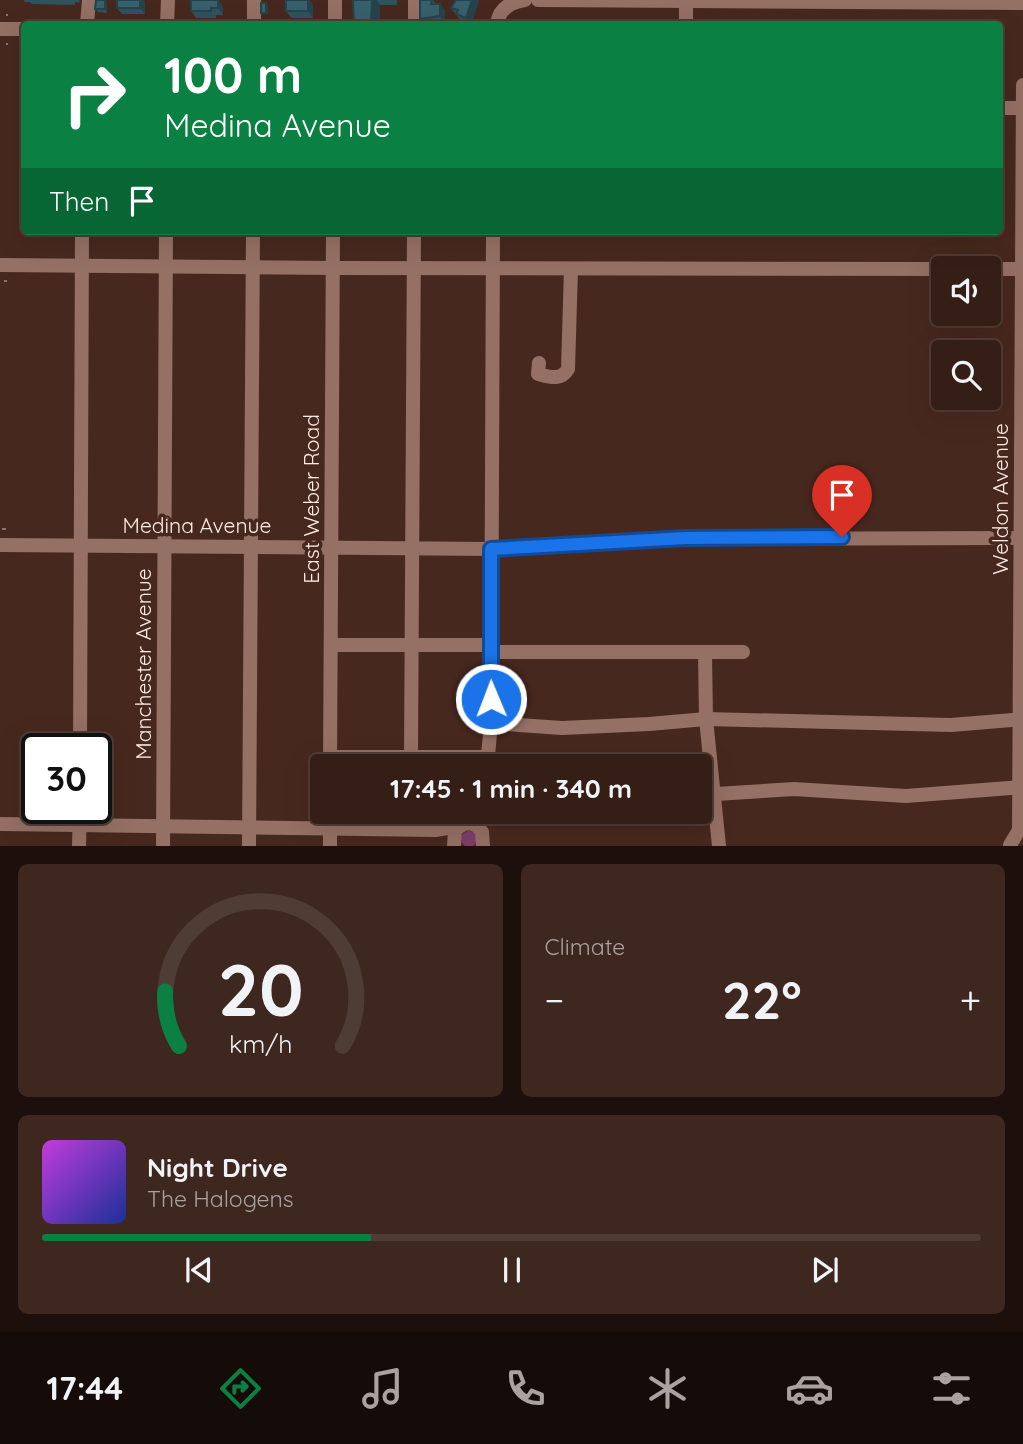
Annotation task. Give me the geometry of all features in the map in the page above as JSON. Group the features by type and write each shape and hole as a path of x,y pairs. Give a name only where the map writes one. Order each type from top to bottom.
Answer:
{"street":[{"path":"88,21 89,0"},
{"path":"167,0 167,21"},
{"path":"254,0 254,21"},
{"path":"335,0 335,21"},
{"path":"415,0 415,21"},
{"path":"497,21 505,8 515,1 525,0"},
{"path":"538,0 1023,3"},
{"path":"686,1 686,21"},
{"path":"5,20 21,28"},
{"name":"Weldon Avenue","path":"1010,845 1022,838 1023,85"},
{"path":"1003,108 1023,108"},
{"path":"80,733 82,235"},
{"name":"Manchester Avenue","path":"163,845 166,235"},
{"path":"249,845 253,235"},
{"name":"East Weber Road","path":"330,754 333,235"},
{"path":"411,754 414,235"},
{"path":"489,754 491,723 493,235"},
{"path":"0,265 414,269 931,269"},
{"path":"539,363 538,374 550,377 559,377 568,369 571,269"},
{"path":"1001,269 1023,269"},
{"name":"Medina Avenue","path":"0,545 491,549 686,538 1022,538"},
{"path":"331,645 743,652"},
{"path":"705,653 706,719 716,795 719,845"},
{"path":"491,723 562,728 706,719 951,725 1022,719"},
{"path":"712,795 794,789 884,796 942,795 1021,787"},
{"path":"0,824 435,830 453,824"},
{"path":"435,830 453,844 455,831 464,824"},
{"path":"475,824 486,840"},
{"path":"79,825 79,845"},
{"path":"330,827 330,845"},
{"path":"1004,845 1010,845"}],"shaded area":[{"path":"469,831 476,836 475,845 463,845 463,833"}],"building":[{"path":"96,0 105,0 105,9 95,9"},
{"path":"117,0 140,0 140,8 117,8"},
{"path":"191,0 218,0 218,8 211,8 211,11 191,11"},
{"path":"286,0 308,0 308,11 286,11"},
{"path":"353,0 372,0 371,21 354,21"},
{"path":"420,0 432,0 431,4 440,4 440,16 420,19"},
{"path":"456,0 472,0 466,18 456,14 458,10 451,8"},
{"path":"261,3 266,3 266,13 261,13"}],"route":[{"path":"491,699 491,549 686,538 842,537"}]}
